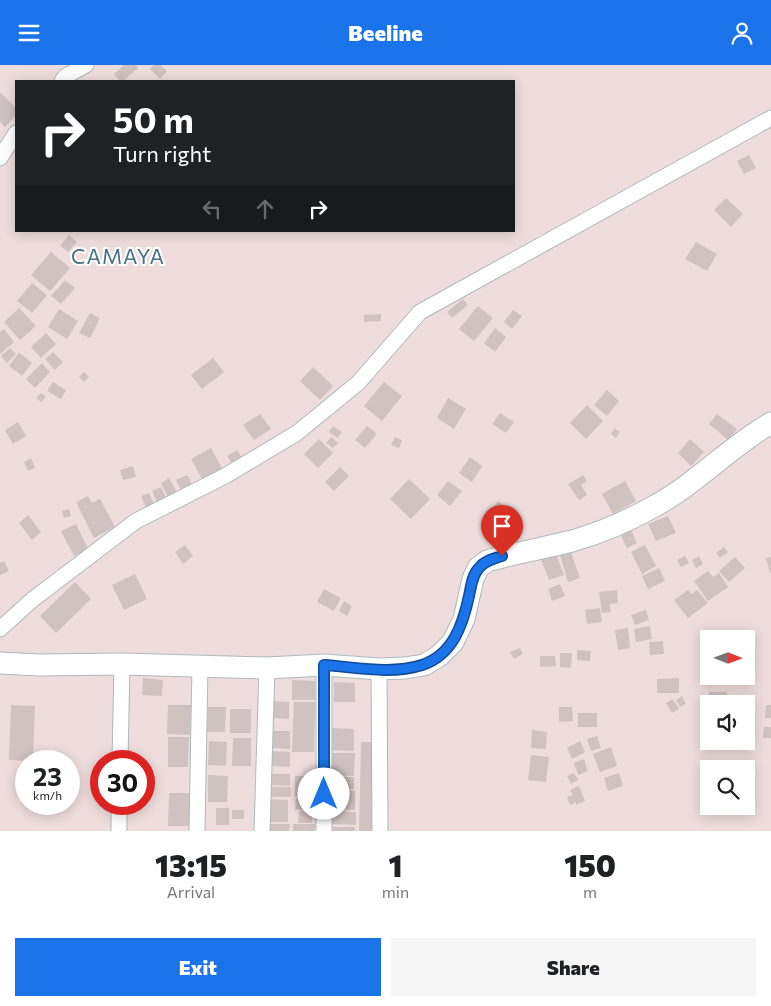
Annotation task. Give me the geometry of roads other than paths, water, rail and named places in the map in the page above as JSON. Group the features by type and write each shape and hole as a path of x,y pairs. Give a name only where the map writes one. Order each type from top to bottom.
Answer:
{"street":[{"path":"63,80 66,76 86,65"},
{"path":"0,629 38,594 136,521 225,476 297,433 358,383 420,312 771,118"},
{"path":"0,158 15,135"},
{"path":"0,663 267,668 324,665 379,669 405,669 424,665 439,655 453,641 464,619 473,579 478,568 487,561 574,540 620,524 655,506 682,488 756,431 771,423"},
{"path":"120,750 122,664"},
{"path":"324,665 324,831"},
{"path":"197,831 200,666"},
{"path":"262,831 267,668"},
{"path":"379,669 380,831"},
{"path":"119,815 119,831"}],"district":[{"name":"CAMAYA","path":"118,257"}]}
